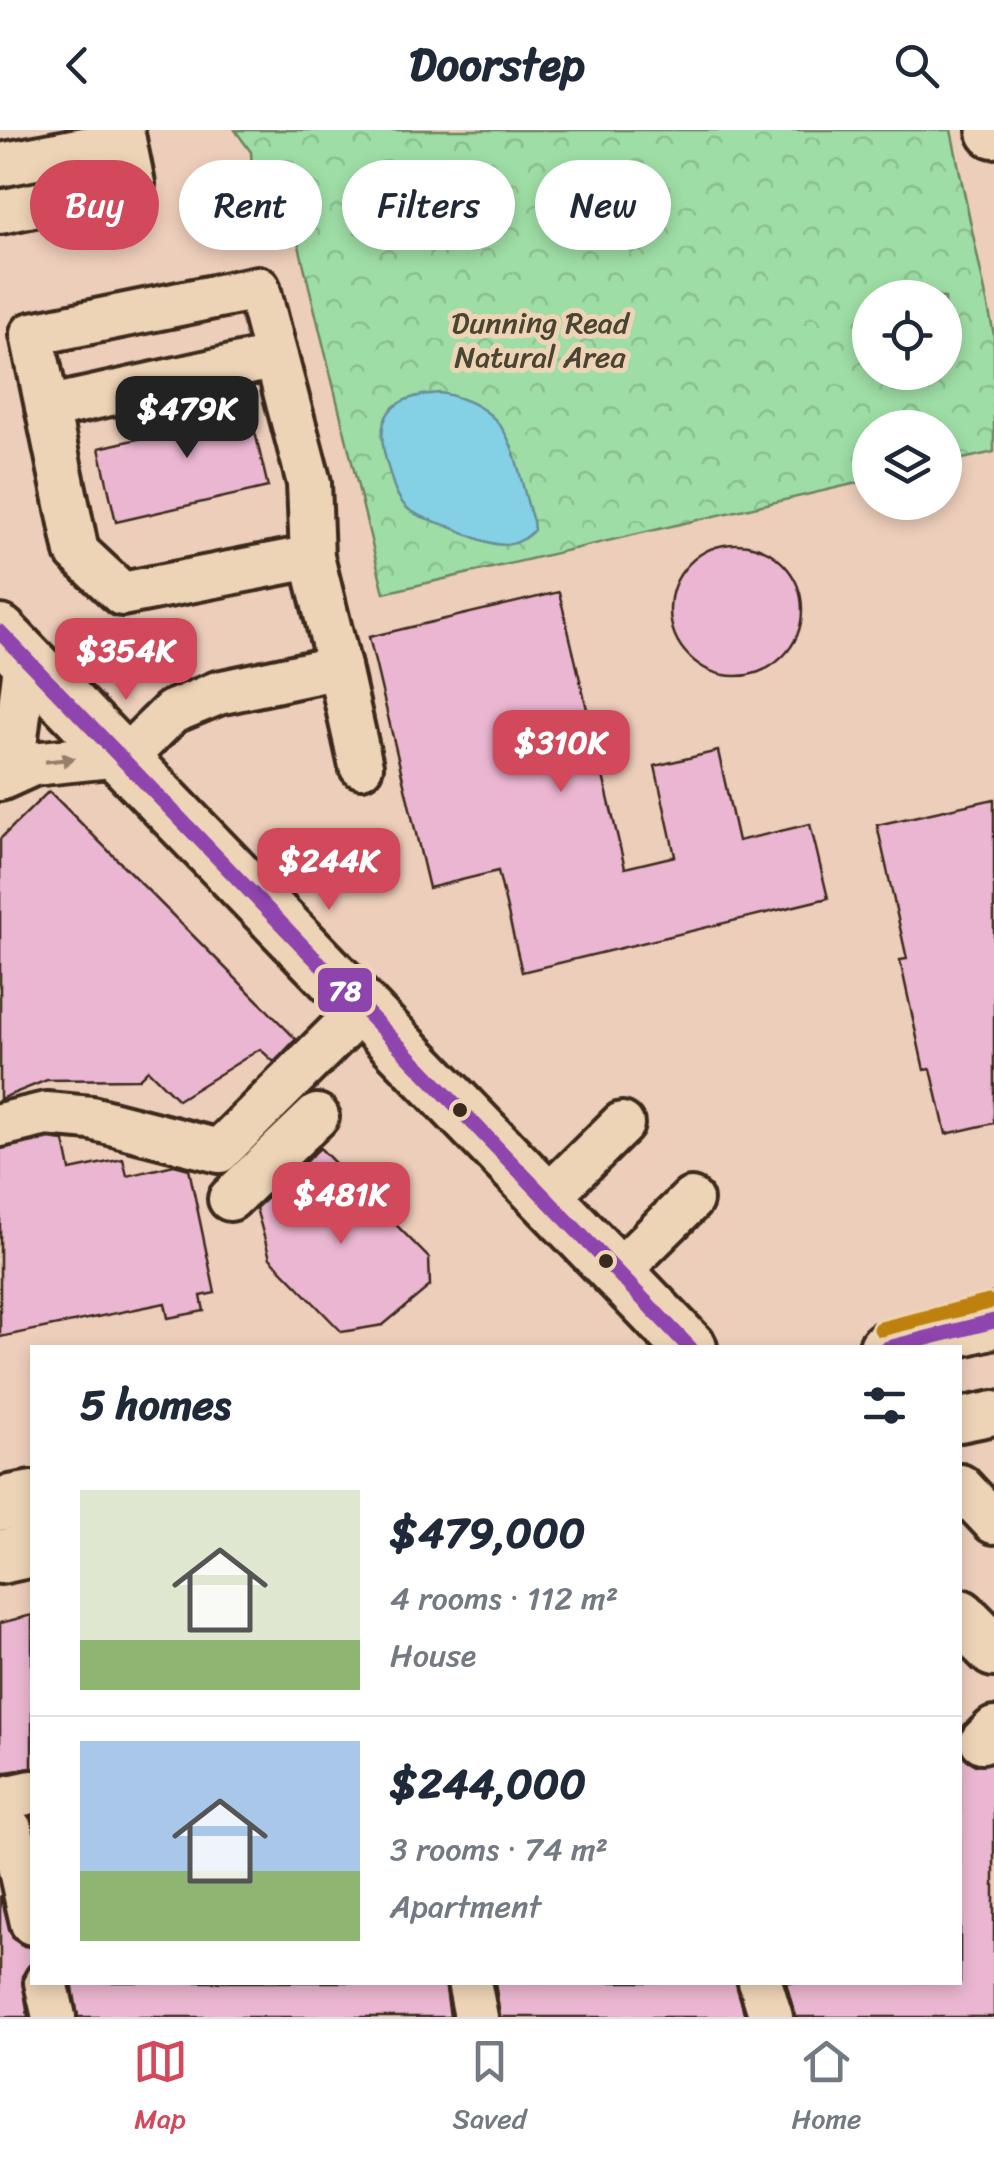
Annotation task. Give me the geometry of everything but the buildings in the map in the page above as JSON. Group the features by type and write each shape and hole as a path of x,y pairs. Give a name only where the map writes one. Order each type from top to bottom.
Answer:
{"main road":[{"path":"13,645 687,1345"},
{"path":"907,1345 994,1321"},
{"path":"0,1504 30,1498"},
{"path":"0,1556 30,1550"}],"lane":[{"path":"0,135 23,130"},
{"path":"0,165 125,144"},
{"path":"0,186 125,144"},
{"path":"0,212 133,184 125,144"},
{"path":"312,556 122,594 77,552 32,334 258,288 309,483 312,556 360,766"},
{"path":"47,408 276,357"},
{"path":"2,778 16,746 13,645"},
{"path":"2,778 33,764 122,757 172,712 218,693 339,667"},
{"path":"0,1125 46,1114 91,1118 219,1152 364,1008"},
{"path":"230,1199 317,1116"},
{"path":"547,1198 622,1124"},
{"path":"618,1272 692,1200"},
{"path":"962,1420 994,1412"},
{"path":"962,1488 994,1522"},
{"path":"30,1794 6,1814 30,1914"},
{"path":"47,1985 54,2017"},
{"path":"761,1985 771,2017"}],"green space":[{"name":"Dunning Read Natural Area","path":"235,130 951,130 994,335 994,452 962,459 962,410 852,410 852,484 384,593 300,250 322,250 322,160 251,160 251,152"}],"water":[{"path":"441,393 486,411 509,440 533,521 534,530 524,539 503,545 482,540 416,514 400,499 384,449 384,422 397,404"}],"transit line":[{"name":"78","path":"0,632 687,1345"},
{"path":"881,1329 989,1302"},
{"name":"78","path":"900,1345 994,1321"}]}
